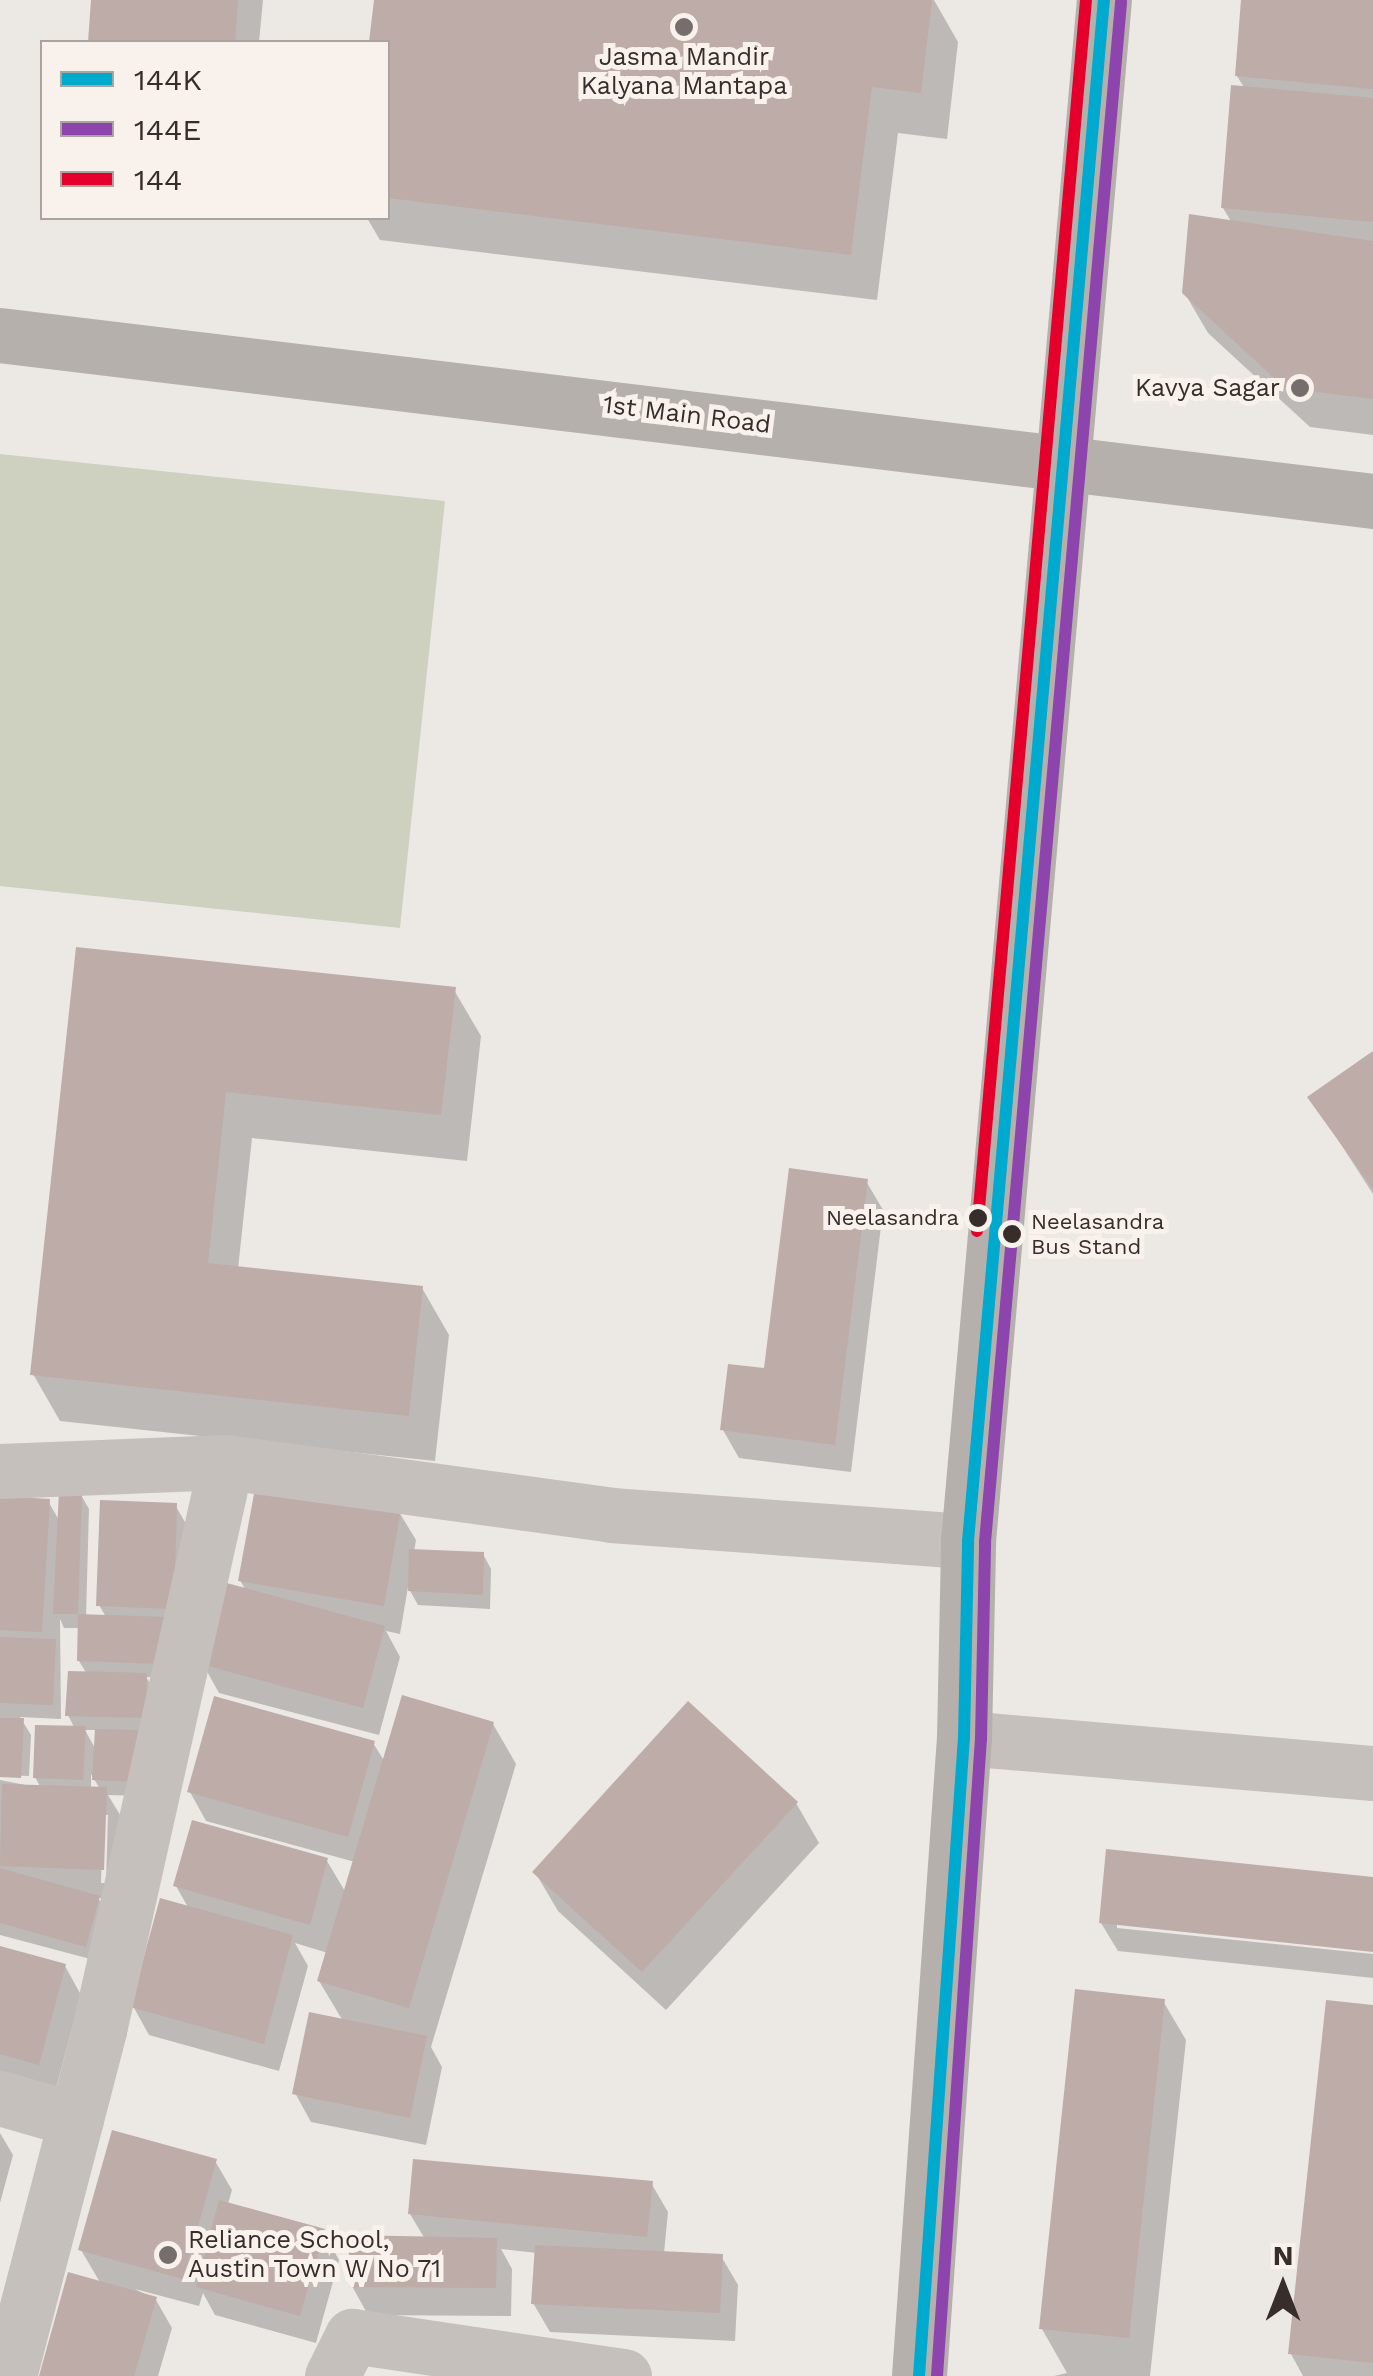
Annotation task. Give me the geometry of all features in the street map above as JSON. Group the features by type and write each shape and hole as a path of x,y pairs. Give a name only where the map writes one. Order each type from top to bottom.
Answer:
{"street":[{"path":"919,2376 964,1738 968,1541 1104,0"},
{"name":"1st Main Road","path":"0,335 1065,460 1373,501"},
{"path":"0,1471 226,1462 611,1515 968,1541"},
{"path":"10,2376 76,2120 226,1462"},
{"path":"964,1738 1373,1773"},
{"path":"0,2098 76,2120"},
{"path":"332,2376 352,2336 624,2376"}],"green space":[{"path":"0,454 445,501 400,928 0,886"}],"building":[{"path":"91,0 238,0 235,40 88,40"},
{"path":"374,0 932,0 921,93 872,87 851,255 390,198 390,40 369,40"},
{"path":"1241,0 1373,0 1373,89 1235,76"},
{"path":"1231,85 1373,98 1373,222 1221,208"},
{"path":"1189,214 1373,241 1373,399 1285,388 1182,293"},
{"path":"76,947 456,987 441,1115 226,1092 208,1263 423,1286 409,1416 30,1375"},
{"path":"1373,1051 1373,1189 1307,1097"},
{"path":"789,1168 868,1179 835,1445 720,1430 728,1364 764,1368"},
{"path":"256,1483 401,1509 384,1606 238,1581"},
{"path":"59,1491 82,1492 78,1614 53,1614"},
{"path":"0,1496 50,1499 42,1632 0,1630"},
{"path":"100,1500 177,1503 174,1609 96,1606"},
{"path":"409,1549 484,1552 483,1595 408,1591"},
{"path":"223,1582 385,1626 363,1708 200,1664"},
{"path":"78,1614 164,1617 162,1664 77,1661"},
{"path":"0,1637 56,1639 53,1705 0,1703"},
{"path":"68,1671 147,1673 146,1718 65,1716"},
{"path":"402,1695 494,1722 409,2008 317,1981"},
{"path":"214,1696 375,1741 348,1837 187,1792"},
{"path":"688,1701 798,1802 642,1972 532,1872"},
{"path":"0,1718 24,1718 21,1778 0,1777"},
{"path":"35,1725 86,1726 83,1780 33,1778"},
{"path":"95,1729 138,1730 136,1782 92,1780"},
{"path":"2,1784 107,1787 104,1870 0,1866"},
{"path":"192,1820 328,1858 310,1925 173,1886"},
{"path":"1106,1849 1373,1877 1373,1952 1099,1923"},
{"path":"0,1868 100,1896 86,1947 0,1923"},
{"path":"160,1898 293,1935 264,2044 130,2007"},
{"path":"0,1946 66,1964 39,2065 0,2054"},
{"path":"1075,1989 1165,1999 1129,2338 1039,2329"},
{"path":"1326,2000 1373,2005 1373,2363 1288,2354"},
{"path":"309,2012 427,2036 410,2118 292,2094"},
{"path":"112,2130 217,2159 183,2279 78,2250"},
{"path":"413,2159 653,2181 647,2237 408,2214"},
{"path":"219,2200 325,2229 300,2316 196,2287"},
{"path":"349,2235 497,2238 496,2288 349,2287"},
{"path":"535,2245 723,2254 720,2313 531,2304"},
{"path":"68,2272 157,2297 134,2376 39,2376"}],"transit line":[{"name":"144","path":"977,1231 1086,0"},
{"name":"144K","path":"919,2376 964,1738 968,1541 1104,0"},
{"name":"144E","path":"937,2376 981,1739 985,1542 1121,2"}],"place":[{"name":"Jasma Mandir Kalyana Mantapa","path":"684,27"},
{"name":"Kavya Sagar","path":"1300,388"},
{"name":"Neelasandra","path":"978,1218"},
{"name":"Neelasandra Bus Stand","path":"1012,1234"},
{"name":"Reliance School, Austin Town W No 71","path":"168,2255"}]}
